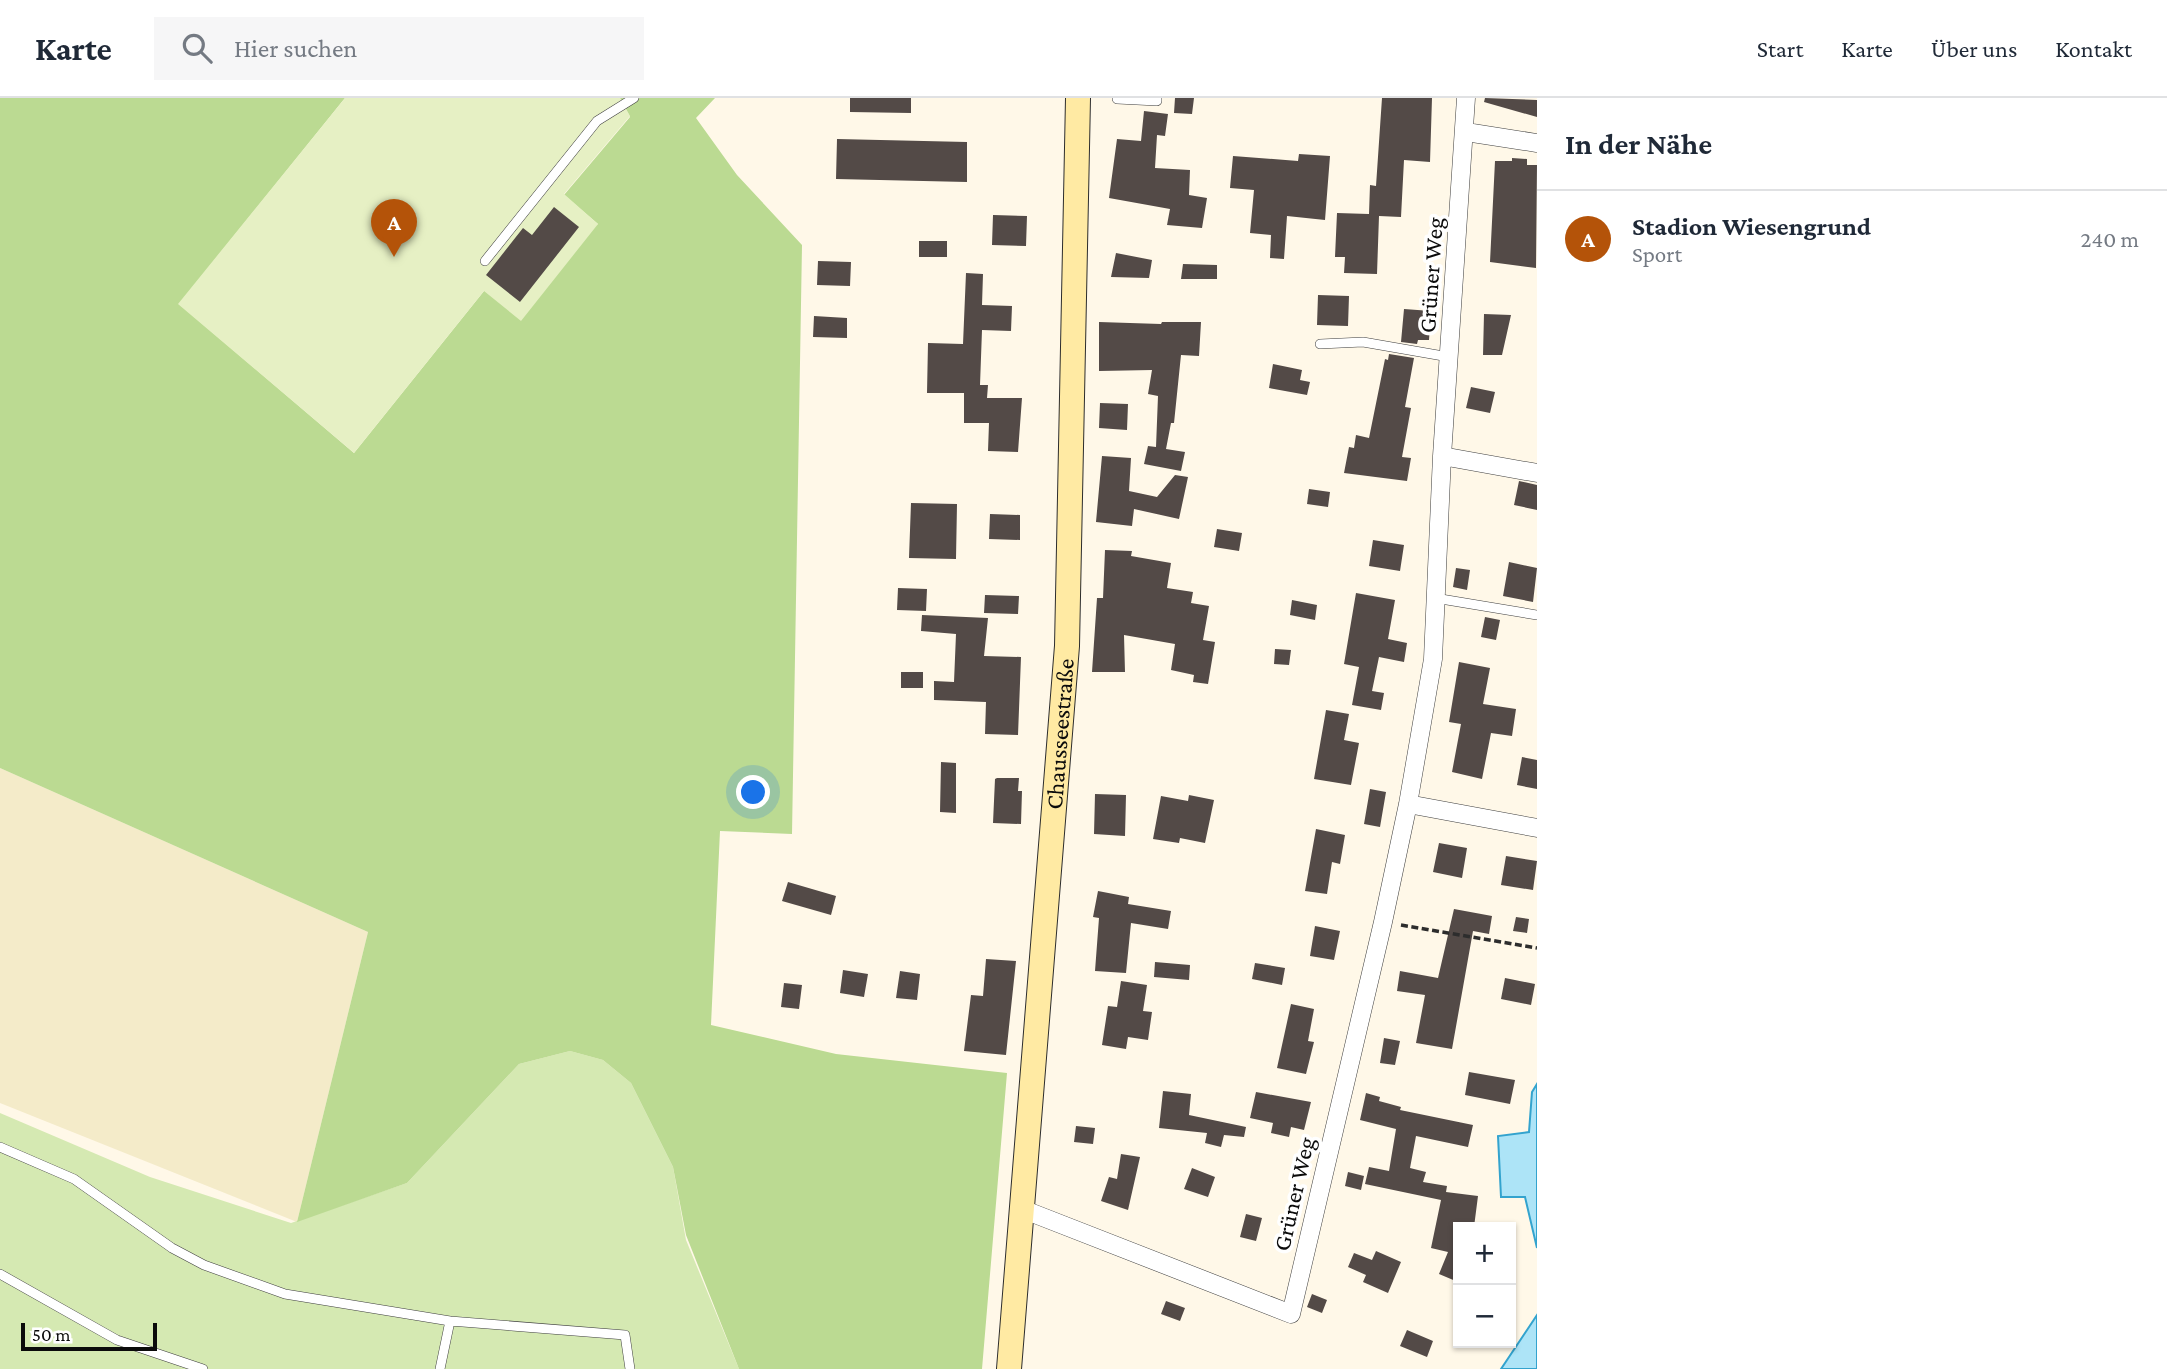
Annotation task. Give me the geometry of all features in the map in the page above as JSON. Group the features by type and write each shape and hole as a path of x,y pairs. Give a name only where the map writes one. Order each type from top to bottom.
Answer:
{"main road":[{"name":"Chausseestraße","path":"1009,1369 1067,646 1078,98"}],"street":[{"name":"Grüner Weg","path":"1022,1209 1291,1314 1383,922 1408,804 1433,659 1442,456 1466,132 1466,98"},
{"path":"1466,132 1537,143"},
{"path":"1442,456 1537,473"},
{"path":"1408,804 1537,828"}],"lane":[{"path":"485,261 597,121 634,98"},
{"path":"1117,99 1157,101 1157,98"},
{"path":"1320,344 1363,342 1449,357"},
{"path":"1435,598 1537,615"},
{"path":"0,1147 74,1179 172,1248 204,1265 285,1294 450,1321 625,1335 630,1369"},
{"path":"0,1273 117,1340 204,1369"},
{"path":"440,1369 450,1321"}],"path":[{"path":"1383,922 1537,948"}],"shaded area":[{"path":"0,768 368,932 297,1222 0,1103"}],"green space":[{"path":"0,98 345,98 179,304 354,453 484,291 598,224 564,195 630,117 620,98 715,98 696,118 737,175 802,245 792,834 720,831 711,1025 836,1054 1007,1073 982,1369 739,1369 686,1235 673,1167 631,1083 603,1060 570,1051 519,1064 407,1183 297,1222 368,932 0,768"},
{"path":"345,98 620,98 630,116 564,194 598,224 521,321 484,291 354,453 178,304"},
{"path":"570,1051 603,1060 631,1083 673,1167 686,1240 739,1369 0,1369 0,1113 150,1177 291,1223 407,1183 519,1064"}],"water":[{"path":"1537,1084 1537,1248 1525,1197 1501,1197 1498,1136 1529,1132 1532,1092"},
{"path":"1537,1315 1537,1369 1501,1369"}],"building":[{"path":"850,98 911,98 911,113 850,112"},
{"path":"1175,98 1194,98 1192,114 1174,113"},
{"path":"1382,98 1432,98 1430,162 1404,160 1401,217 1379,216 1377,274 1344,273 1345,257 1335,257 1337,213 1369,214 1370,185 1376,186"},
{"path":"1485,98 1537,100 1537,117 1484,102"},
{"path":"1144,111 1168,114 1165,136 1157,135 1155,168 1190,170 1189,195 1207,198 1202,228 1167,225 1170,209 1109,198 1117,139 1141,141"},
{"path":"837,139 967,142 967,182 836,179"},
{"path":"1299,154 1330,156 1325,220 1287,216 1284,259 1270,258 1271,235 1250,233 1254,190 1230,188 1233,156 1298,161"},
{"path":"1512,158 1527,159 1527,165 1537,165 1536,268 1490,262 1495,161 1512,161"},
{"path":"554,207 579,227 520,302 486,275 523,228 532,235"},
{"path":"993,215 1027,216 1026,246 992,245"},
{"path":"919,241 947,241 947,257 919,257"},
{"path":"1116,253 1152,260 1149,278 1111,277"},
{"path":"818,261 851,262 850,286 817,285"},
{"path":"1183,264 1217,265 1217,279 1181,279"},
{"path":"966,273 983,274 982,305 1012,306 1011,331 982,330 980,385 988,385 987,398 1022,398 1018,452 988,451 989,423 964,423 964,393 927,393 928,343 963,344"},
{"path":"1318,295 1349,296 1348,326 1317,325"},
{"path":"1404,309 1431,311 1429,340 1418,340 1417,344 1401,342"},
{"path":"1484,314 1511,315 1502,355 1483,355"},
{"path":"814,316 847,318 847,338 813,337"},
{"path":"1099,322 1201,322 1199,356 1181,355 1174,423 1171,423 1166,449 1185,452 1181,471 1144,464 1148,446 1156,447 1158,396 1148,394 1152,370 1099,371"},
{"path":"1389,354 1414,358 1405,407 1411,408 1402,457 1411,458 1407,481 1344,473 1349,447 1354,448 1356,435 1369,438 1385,359 1388,360"},
{"path":"1273,364 1302,370 1300,380 1310,382 1307,395 1269,388"},
{"path":"1471,387 1495,392 1490,413 1466,408"},
{"path":"1100,403 1128,404 1127,430 1099,428"},
{"path":"1102,456 1131,458 1129,491 1157,497 1175,475 1188,477 1179,519 1134,509 1132,526 1096,522"},
{"path":"1519,481 1537,485 1537,510 1514,505"},
{"path":"1309,489 1330,492 1328,507 1307,504"},
{"path":"911,503 957,504 956,559 909,558"},
{"path":"990,514 1020,515 1020,540 989,539"},
{"path":"1217,529 1242,533 1239,551 1214,547"},
{"path":"1373,540 1404,545 1400,571 1369,566"},
{"path":"1105,550 1132,551 1131,556 1171,563 1167,588 1193,592 1191,603 1209,606 1203,640 1215,642 1208,684 1193,682 1194,675 1171,670 1175,644 1124,635 1125,672 1092,672 1097,598 1103,598"},
{"path":"1509,562 1537,568 1533,602 1503,596"},
{"path":"1456,568 1470,570 1467,590 1453,587"},
{"path":"898,588 927,589 926,611 897,610"},
{"path":"1356,593 1395,600 1388,639 1407,643 1404,662 1379,657 1372,691 1384,693 1381,710 1352,705 1359,667 1344,664"},
{"path":"985,595 1019,596 1018,614 984,613"},
{"path":"1292,600 1317,605 1315,620 1290,615"},
{"path":"922,615 988,618 984,656 1021,657 1018,735 985,734 986,702 934,700 934,681 954,682 956,634 921,631"},
{"path":"1485,617 1500,620 1496,640 1481,637"},
{"path":"1275,649 1291,650 1289,665 1274,664"},
{"path":"1459,662 1490,668 1483,704 1516,709 1512,736 1491,733 1482,779 1452,772 1461,724 1449,722"},
{"path":"901,672 923,672 923,688 901,688"},
{"path":"1326,710 1349,714 1344,740 1359,743 1351,785 1314,779"},
{"path":"1522,757 1537,760 1537,789 1517,785"},
{"path":"941,762 956,763 956,813 940,812"},
{"path":"997,778 1019,778 1018,791 1022,791 1021,824 993,823"},
{"path":"1370,789 1386,792 1380,827 1364,824"},
{"path":"1095,794 1126,795 1125,836 1094,834"},
{"path":"1189,795 1214,800 1205,843 1180,838 1179,843 1153,839 1161,796 1188,801"},
{"path":"1316,829 1345,835 1340,864 1332,862 1327,894 1305,891"},
{"path":"1439,843 1467,848 1462,878 1433,872"},
{"path":"1506,856 1537,861 1533,890 1501,885"},
{"path":"788,882 836,896 831,915 782,901"},
{"path":"1098,891 1129,897 1128,904 1171,911 1168,929 1131,923 1126,973 1095,971 1099,918 1093,917"},
{"path":"1454,909 1492,916 1489,934 1473,931 1452,1049 1416,1043 1425,995 1397,991 1400,971 1438,978"},
{"path":"1516,917 1529,919 1527,933 1513,931"},
{"path":"1315,926 1340,931 1334,960 1310,956"},
{"path":"986,959 1016,961 1006,1055 964,1051 971,995 983,996"},
{"path":"1155,962 1190,965 1189,980 1154,977"},
{"path":"1255,963 1285,968 1282,985 1252,979"},
{"path":"843,970 868,974 864,997 840,993"},
{"path":"900,971 920,974 917,1000 896,998"},
{"path":"1505,978 1535,984 1531,1005 1501,999"},
{"path":"1121,981 1147,985 1143,1011 1152,1012 1148,1040 1128,1037 1126,1049 1102,1045 1108,1006 1117,1007"},
{"path":"784,983 802,985 799,1009 781,1007"},
{"path":"1291,1004 1314,1009 1308,1041 1314,1042 1306,1074 1277,1068"},
{"path":"1384,1038 1400,1041 1395,1065 1380,1063"},
{"path":"1469,1072 1515,1080 1510,1104 1465,1095"},
{"path":"1163,1091 1191,1094 1189,1115 1246,1127 1244,1137 1224,1135 1221,1147 1205,1143 1207,1133 1159,1128"},
{"path":"1256,1092 1311,1102 1304,1130 1291,1127 1289,1137 1271,1133 1273,1123 1250,1118"},
{"path":"1366,1093 1380,1097 1379,1101 1401,1107 1400,1110 1473,1125 1468,1147 1416,1136 1410,1168 1426,1172 1423,1182 1447,1186 1446,1192 1478,1196 1475,1222 1453,1222 1453,1280 1439,1274 1448,1252 1431,1248 1441,1200 1365,1184 1369,1167 1389,1171 1396,1129 1360,1120"},
{"path":"1076,1126 1095,1128 1093,1144 1074,1142"},
{"path":"1121,1154 1140,1157 1128,1210 1101,1201 1109,1177 1117,1179"},
{"path":"1192,1168 1215,1177 1208,1197 1184,1189"},
{"path":"1348,1172 1364,1176 1361,1190 1345,1186"},
{"path":"1246,1214 1262,1218 1256,1241 1240,1237"},
{"path":"1376,1251 1401,1262 1388,1293 1363,1282 1366,1275 1348,1267 1354,1253 1372,1260"},
{"path":"1312,1294 1327,1300 1322,1313 1307,1307"},
{"path":"1166,1301 1185,1308 1180,1321 1161,1314"},
{"path":"1407,1330 1433,1341 1427,1357 1400,1346"}],"place":[{"name":"Stadion Wiesengrund","path":"394,257"}]}
